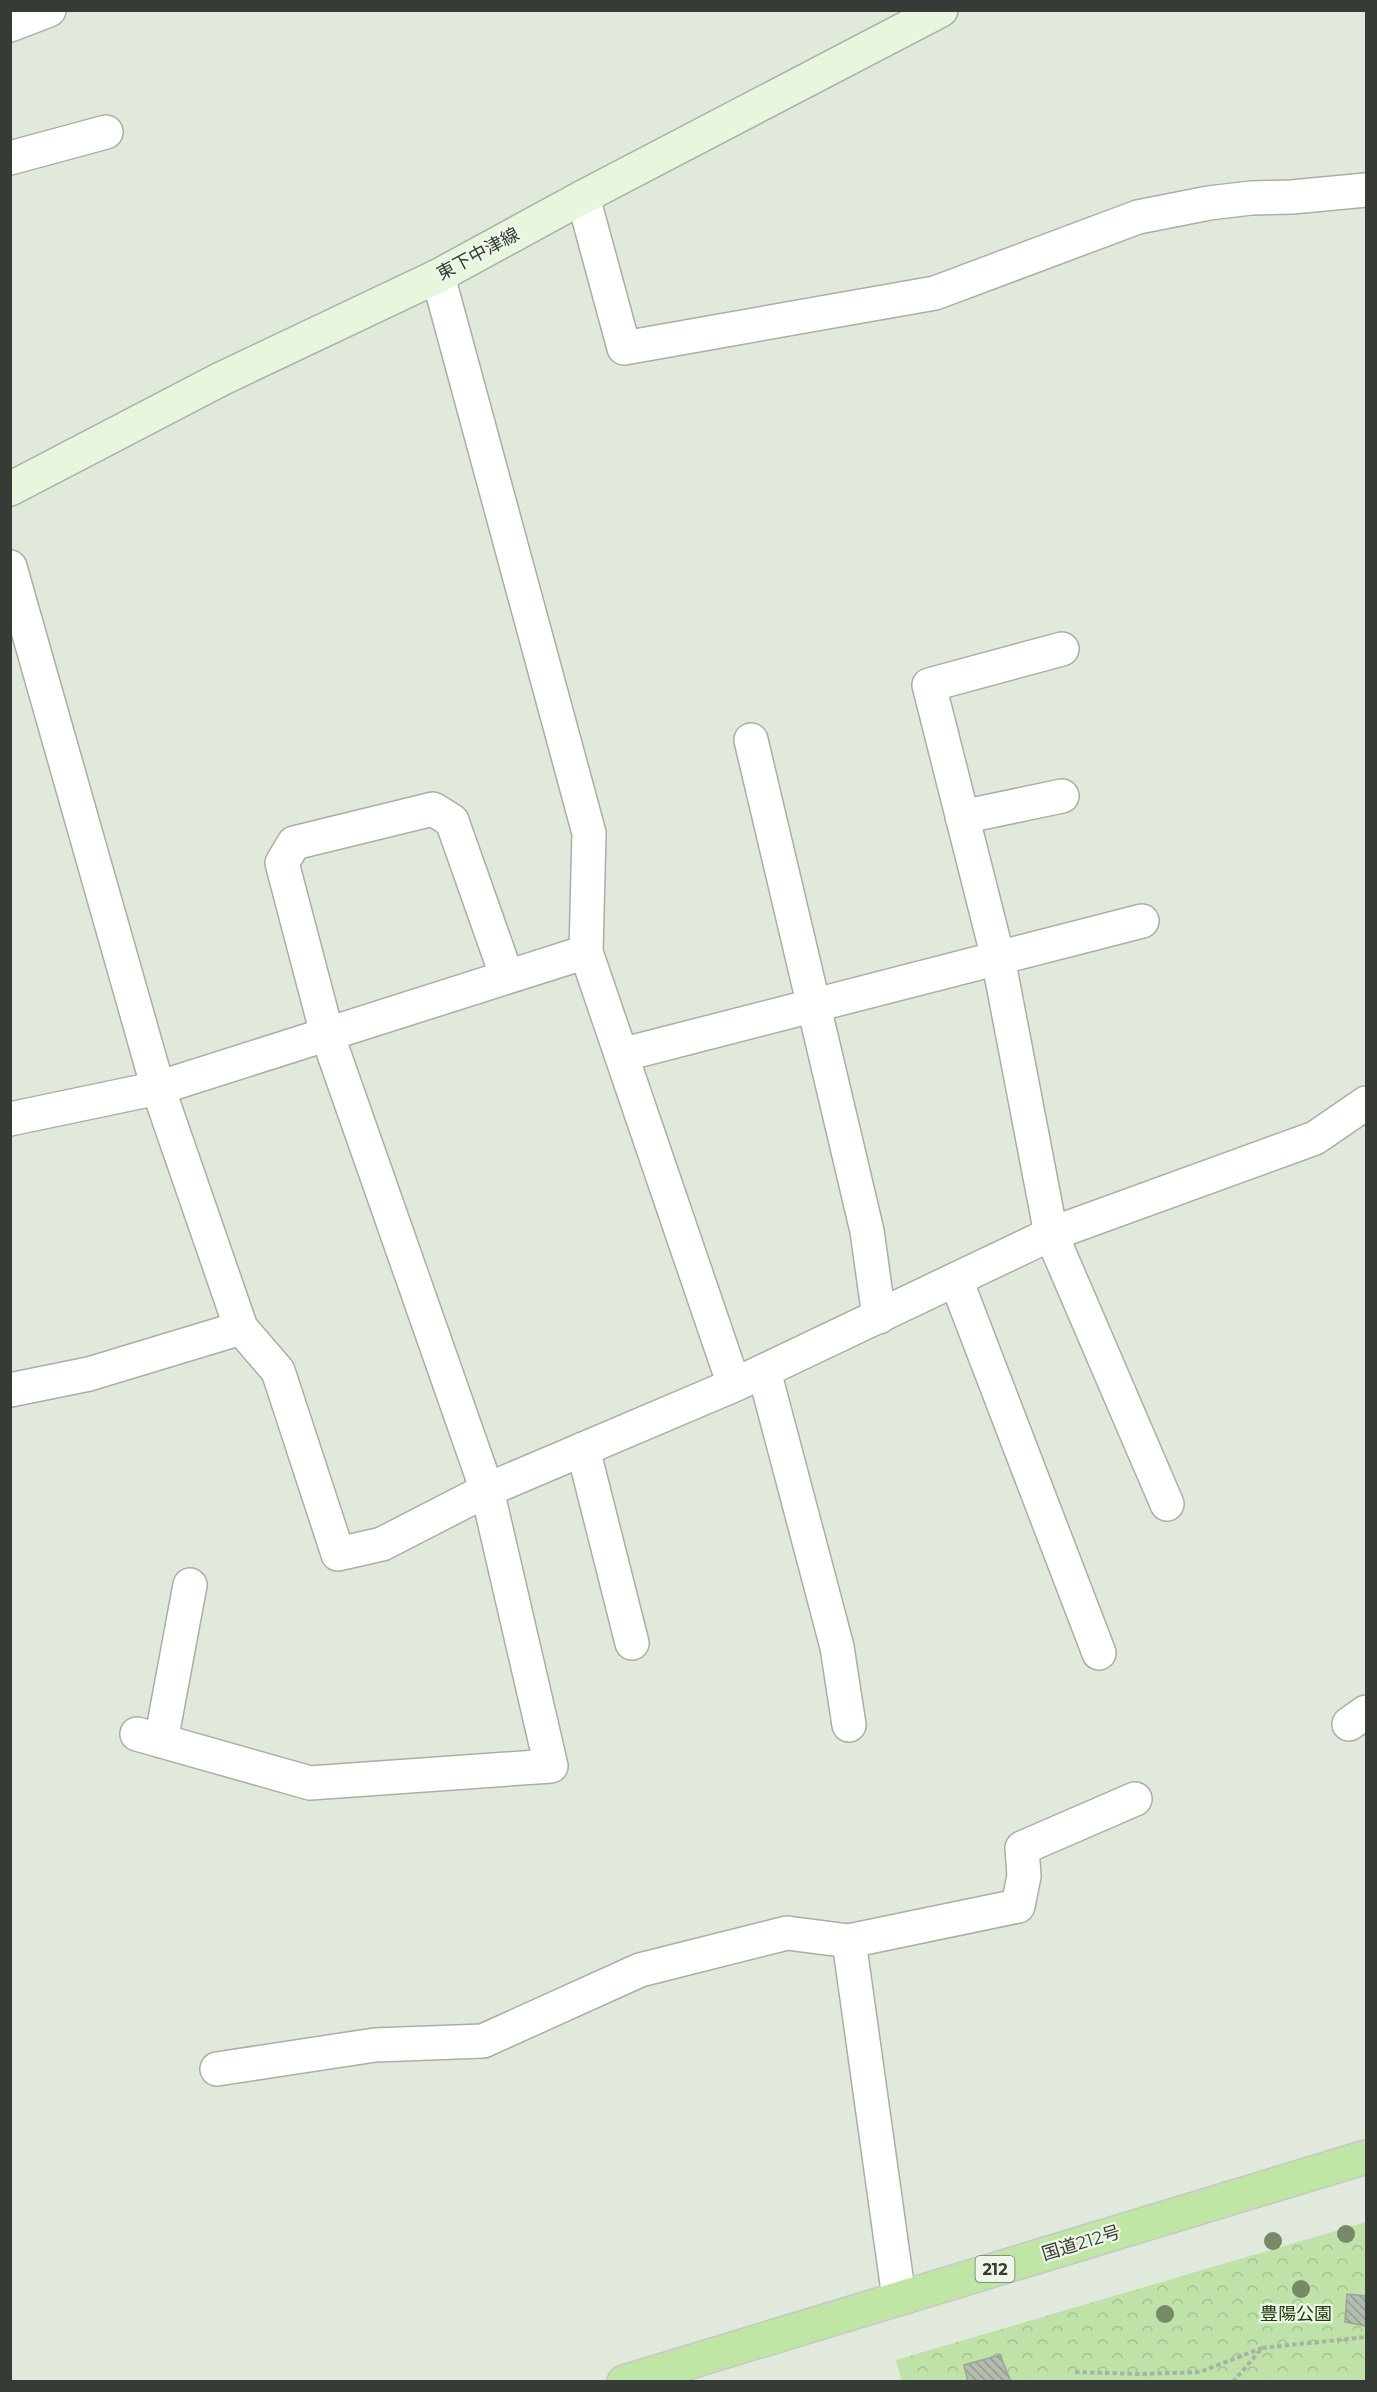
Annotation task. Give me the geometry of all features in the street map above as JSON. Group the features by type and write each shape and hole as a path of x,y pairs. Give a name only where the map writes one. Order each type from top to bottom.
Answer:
{"highway":[{"name":"国道212号","path":"624,2382 1366,2157"}],"main road":[{"name":"東下中津線","path":"10,489 221,379 438,276 583,197 941,10"}],"street":[{"path":"10,25 49,10"},
{"path":"10,158 106,132"},
{"path":"583,197 624,348 935,293 1138,217 1240,199 1366,190"},
{"path":"438,276 589,833 586,952 734,1386"},
{"path":"10,567 158,1088 241,1328 278,1371 338,1554 382,1544 487,1490 734,1386 1051,1234 1316,1138 1366,1103"},
{"path":"1062,649 929,686 998,958 1051,1234 1167,1504"},
{"path":"751,740 867,1231 879,1317"},
{"path":"962,817 1062,796"},
{"path":"190,1585 149,1738 310,1783 551,1766 487,1490 327,1034 282,862 294,843 433,809 452,821 507,977"},
{"path":"621,1055 1142,921"},
{"path":"10,1119 158,1088 586,952"},
{"path":"956,1280 1099,1653"},
{"path":"10,1390 89,1374 241,1328"},
{"path":"764,1371 837,1647 849,1725"},
{"path":"583,1449 632,1643"},
{"path":"217,2069 375,2045 483,2041 640,1970 787,1933 849,1941 1018,1906 1024,1876 1022,1848 1135,1799"},
{"path":"849,1941 899,2298"}],"path":[{"path":"1076,2372 1143,2374 1200,2372 1262,2348 1366,2337"},
{"path":"1233,2382 1262,2348"}],"green space":[{"name":"豊陽公園","path":"1366,2222 1366,2381 902,2382 896,2360"}],"building":[{"path":"1347,2294 1366,2296 1366,2326 1345,2322"},
{"path":"1000,2355 1011,2382 968,2382 964,2365"}]}
